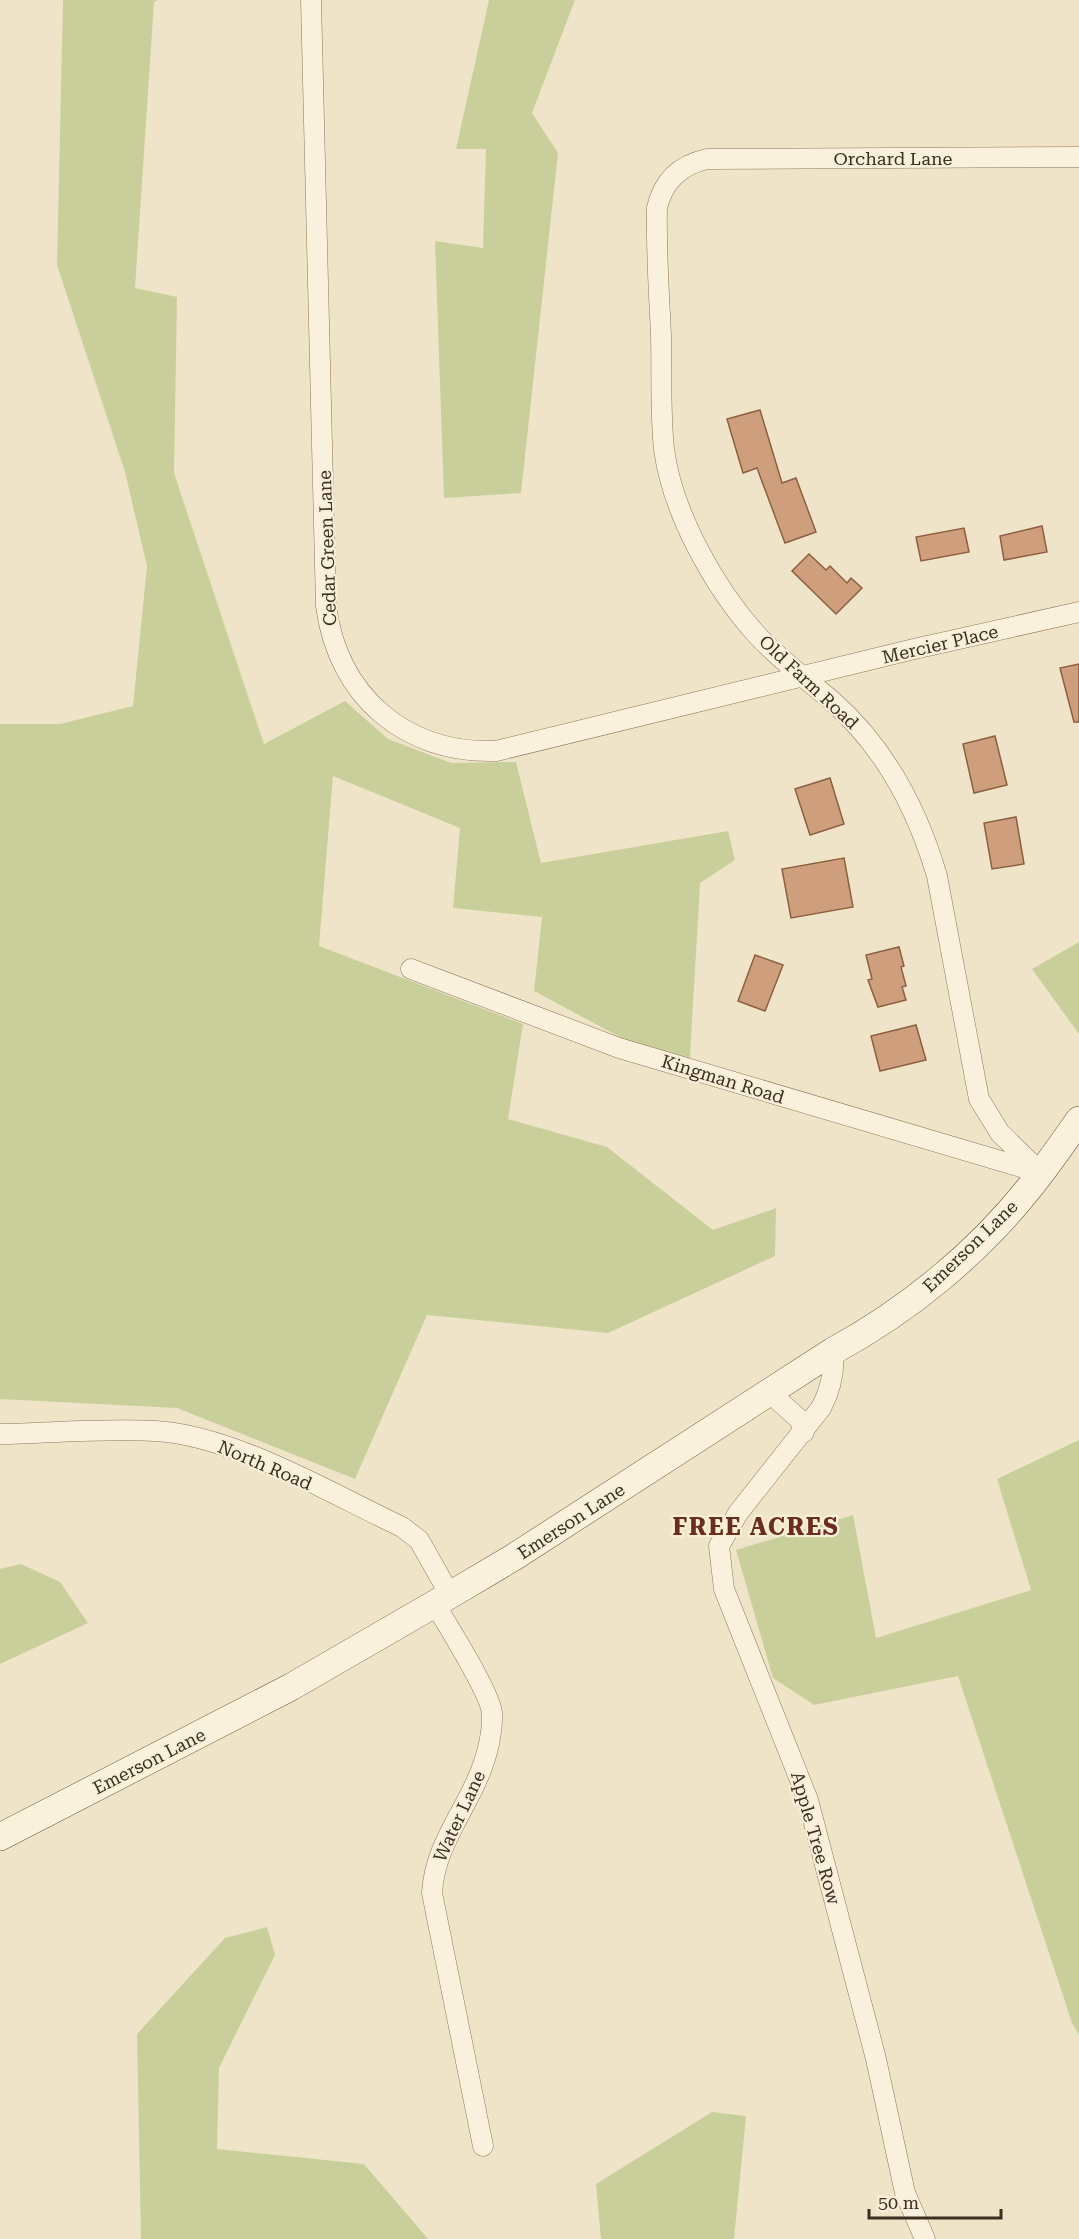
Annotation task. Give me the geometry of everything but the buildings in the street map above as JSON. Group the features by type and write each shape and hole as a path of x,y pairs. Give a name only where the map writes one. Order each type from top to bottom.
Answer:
{"street":[{"name":"Cedar Green Lane","path":"311,0 326,606 335,646 353,683 388,719 416,736 447,747 480,751 524,746 801,677"},
{"name":"Orchard Lane","path":"707,159 1079,157"},
{"name":"Old Farm Road","path":"707,159 680,169 668,182 657,208 664,449 678,499 708,565 730,600 756,633 801,677 855,724 878,751 914,810 937,876 980,1099 1000,1133 1041,1173"},
{"name":"Mercier Place","path":"801,677 1079,612"},
{"name":"Kingman Road","path":"411,969 619,1048 1041,1173"},
{"name":"Emerson Lane","path":"0,1837 291,1688 514,1557 833,1351 864,1334 916,1298 975,1246 1041,1173 1079,1120"},
{"name":"Apple Tree Row","path":"833,1351 835,1365 831,1390 821,1408 738,1513 719,1546 724,1589 808,1800 876,2059 905,2193 925,2239"},
{"path":"770,1392 800,1420 804,1432"},
{"name":"North Road","path":"0,1434 156,1431 191,1437 242,1451 402,1527 419,1540 443,1599"},
{"name":"Water Lane","path":"443,1599 492,1712 481,1775 444,1842 433,1873 432,1893 483,2146"}],"green space":[{"path":"63,0 158,0 154,2 135,288 177,297 174,473 264,744 345,701 388,739 451,763 516,762 541,863 728,831 735,860 700,883 689,1074 534,991 542,917 453,908 460,828 333,776 319,946 523,1024 508,1119 607,1147 713,1230 776,1208 775,1256 608,1333 427,1315 355,1479 177,1408 0,1399 0,724 60,724 133,706 147,566 125,472 57,265"},
{"path":"489,0 575,0 532,113 558,153 521,493 444,498 435,241 483,248 486,149 456,149"},
{"path":"1079,942 1079,1034 1032,969"},
{"path":"1079,1440 1079,2035 1072,2023 958,1676 814,1705 773,1678 736,1550 853,1515 876,1638 1031,1590 997,1479"},
{"path":"21,1564 60,1582 88,1623 0,1664 0,1569"},
{"path":"267,1927 275,1955 219,2068 217,2149 364,2164 428,2239 141,2239 137,2034 225,1938"},
{"path":"712,2112 746,2116 734,2239 601,2239 596,2184"}],"district":[{"name":"FREE ACRES","path":"756,1527"}]}
